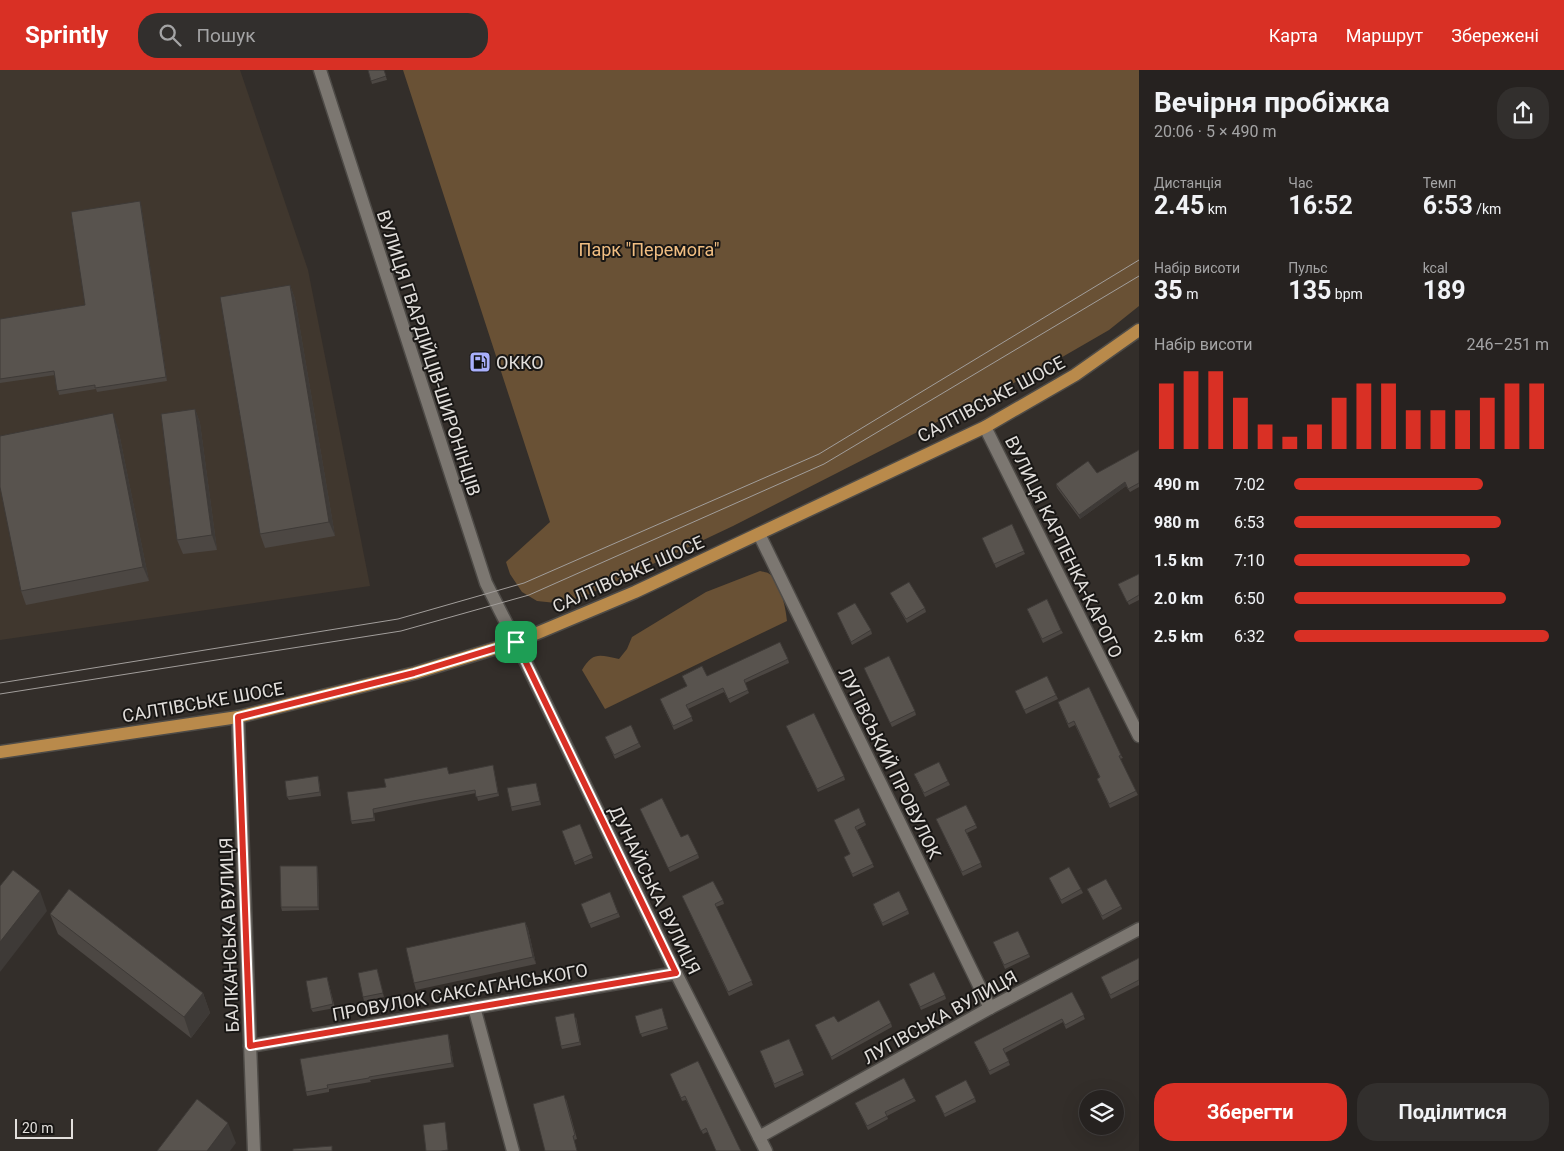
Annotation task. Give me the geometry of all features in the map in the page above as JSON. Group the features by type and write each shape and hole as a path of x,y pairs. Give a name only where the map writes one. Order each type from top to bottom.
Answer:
{"main road":[{"name":"САЛТІВСЬКЕ ШОСЕ","path":"0,752 238,717 414,673 516,642 635,592 985,427 1075,375 1139,330"}],"street":[{"name":"ВУЛИЦЯ ГВАРДІЙЦІВ-ШИРОНІНЦІВ","path":"320,70 486,583 516,642"},
{"name":"ВУЛИЦЯ КАРПЕНКА-КАРОГО","path":"985,427 1139,736"},
{"name":"ЛУГІВСЬКИЙ ПРОВУЛОК","path":"759,534 990,1008"},
{"name":"ДУНАЙСЬКА ВУЛИЦЯ","path":"516,642 676,973 766,1151"},
{"name":"БАЛКАНСЬКА ВУЛИЦЯ","path":"238,717 254,1151"},
{"name":"ЛУГІВСЬКА ВУЛИЦЯ","path":"759,1137 990,1008 1139,929"},
{"name":"ПРОВУЛОК САКСАГАНСЬКОГО","path":"250,1046 676,973"},
{"path":"474,1007 513,1151"}],"shaded area":[{"path":"0,70 240,70 308,270 370,586 0,640"}],"green space":[{"name":"Парк \"Перемога\"","path":"403,70 1139,70 1139,306 1109,330 1045,367 733,526 583,597 556,603 537,601 522,592 510,574 506,562 550,522"},
{"path":"760,571 768,573 776,582 784,602 787,621 605,709 582,670 590,660 597,656 619,659 627,649 632,637 706,592"}],"building":[{"path":"368,70 384,70 386,76 371,81"},
{"path":"140,201 166,377 95,388 95,385 57,391 54,371 0,379 0,319 85,305 71,212"},
{"path":"290,285 329,522 260,534 220,297"},
{"path":"195,409 212,535 177,540 161,414"},
{"path":"113,413 143,567 21,591 0,487 0,436"},
{"path":"1139,450 1139,483 1128,489 1125,482 1079,515 1056,484 1088,461 1097,473"},
{"path":"1012,524 1024,551 994,564 982,538"},
{"path":"1139,574 1139,595 1127,602 1118,584"},
{"path":"909,582 925,608 906,619 890,593"},
{"path":"1047,599 1061,630 1042,639 1027,609"},
{"path":"855,603 871,630 851,642 837,613"},
{"path":"780,642 788,659 744,680 748,690 728,699 723,688 686,705 692,717 673,726 660,699 687,686 682,676 702,666 707,676"},
{"path":"889,656 915,711 890,723 864,668"},
{"path":"1047,676 1056,695 1024,710 1015,691"},
{"path":"1089,687 1136,791 1109,804 1097,779 1100,777 1074,721 1068,724 1058,702"},
{"path":"814,713 844,776 817,789 786,726"},
{"path":"631,725 639,743 614,755 605,737"},
{"path":"939,762 948,781 924,793 914,774"},
{"path":"493,765 498,793 476,797 475,790 413,801 373,809 374,818 351,821 347,792 386,787 384,779 447,767 449,774"},
{"path":"318,776 320,792 287,797 285,781"},
{"path":"536,783 540,801 511,807 507,788"},
{"path":"662,798 681,837 688,834 698,854 668,868 640,809"},
{"path":"966,805 976,825 965,830 981,863 962,872 936,819"},
{"path":"859,808 865,822 855,827 873,864 852,874 844,857 850,854 834,820"},
{"path":"580,824 592,854 574,862 562,831"},
{"path":"280,866 317,866 318,907 281,907"},
{"path":"1069,867 1081,889 1061,900 1049,878"},
{"path":"13,870 40,891 0,942 0,886"},
{"path":"1106,879 1121,906 1102,916 1087,889"},
{"path":"713,881 723,900 715,904 752,981 728,992 682,896"},
{"path":"69,889 203,993 184,1017 50,914"},
{"path":"899,891 908,910 882,923 873,904"},
{"path":"610,892 618,913 589,924 581,904"},
{"path":"525,922 533,957 414,983 406,948"},
{"path":"1018,931 1029,954 1004,965 993,942"},
{"path":"1139,958 1139,980 1110,995 1101,977"},
{"path":"377,969 383,993 363,997 358,973"},
{"path":"934,972 945,995 920,1007 909,984"},
{"path":"327,977 333,1004 311,1009 306,981"},
{"path":"1072,992 1084,1015 1065,1025 1062,1019 1003,1049 1009,1061 989,1071 974,1042"},
{"path":"879,1000 891,1023 831,1057 815,1025 834,1016 838,1022"},
{"path":"662,1008 667,1026 640,1034 635,1016"},
{"path":"574,1013 580,1042 561,1046 555,1017"},
{"path":"448,1034 452,1063 327,1085 328,1088 306,1092 300,1059"},
{"path":"789,1039 803,1071 774,1084 760,1051"},
{"path":"698,1061 741,1151 716,1151 706,1128 701,1131 685,1096 681,1098 670,1074"},
{"path":"904,1078 914,1098 885,1112 887,1116 867,1126 855,1103"},
{"path":"966,1080 975,1098 944,1114 935,1096"},
{"path":"564,1095 575,1135 573,1136 577,1151 545,1151 533,1104"},
{"path":"197,1099 228,1123 207,1151 157,1151"},
{"path":"445,1122 448,1150 426,1151 423,1125"},
{"path":"332,1146 332,1151 293,1151 293,1149"}],"tram line":[{"path":"0,683 398,619 524,583 819,454 1139,260"},
{"path":"0,694 401,631 529,595 824,464 1139,276"}],"place":[{"name":"ОККО","path":"480,362"}],"route":[{"path":"516,642 676,973 250,1046 238,717 414,673 516,642"}]}
